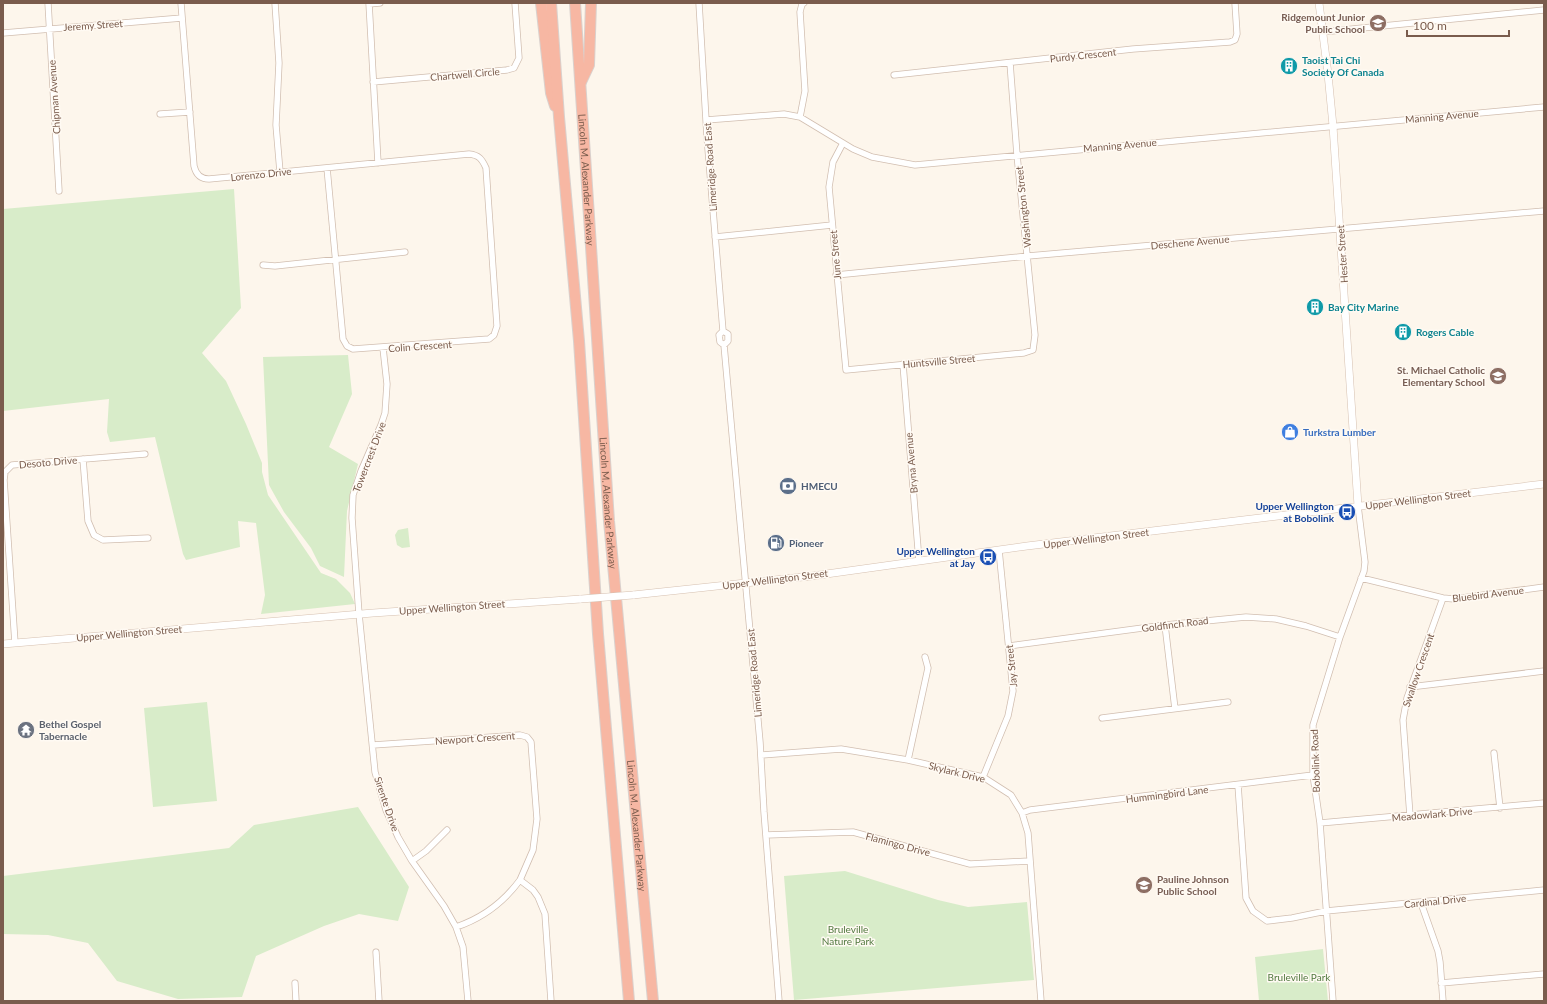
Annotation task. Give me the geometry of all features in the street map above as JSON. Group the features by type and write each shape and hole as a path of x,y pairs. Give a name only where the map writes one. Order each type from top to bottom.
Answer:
{"highway":[{"path":"541,3 550,93 559,116"},
{"name":"Lincoln M. Alexander Parkway","path":"551,3 579,349 598,634 629,1001"},
{"name":"Lincoln M. Alexander Parkway","path":"575,3 610,521 653,1001"},
{"path":"581,82 589,65 591,3"}],"main road":[{"name":"Hester Street","path":"1319,3 1328,74 1340,228 1358,506"},
{"name":"Upper Wellington Street","path":"3,644 359,614 633,595 812,576 999,550 1544,484"}],"street":[{"name":"Chipman Avenue","path":"48,3 59,190"},
{"name":"Lorenzo Drive","path":"181,3 194,166 196,173 201,177 209,180 469,154 475,154 482,159"},
{"path":"274,3 279,63 276,125 280,172"},
{"path":"378,163 369,4 380,3"},
{"name":"Chartwell Circle","path":"373,82 507,70 514,68 520,58 515,3"},
{"name":"Limeridge Road East","path":"699,3 715,236 723,331 728,334 728,341 724,345 761,755 779,1001"},
{"path":"800,117 805,91 800,12 802,4 804,3"},
{"name":"Purdy Crescent","path":"894,75 1133,49 1230,42 1235,40 1237,34 1234,3"},
{"path":"1322,32 1544,10"},
{"name":"Jeremy Street","path":"3,33 182,18"},
{"name":"Washington Street","path":"1010,63 1017,155 1035,335 1032,350"},
{"name":"Manning Avenue","path":"706,120 784,114 800,117 853,149 872,157 916,165 1544,107"},
{"path":"160,114 190,112"},
{"name":"June Street","path":"843,143 833,162 829,199 846,370"},
{"name":"Colin Crescent","path":"327,168 343,339 347,346 353,349 383,348 489,340 494,335 497,326 496,310 486,168 482,159"},
{"name":"Deschene Avenue","path":"836,275 1028,256 1544,211"},
{"path":"715,236 832,225"},
{"path":"263,265 275,266 405,252"},
{"name":"Towercrest Drive","path":"359,614 352,518 354,495 361,471 379,431 385,413 387,384 383,348"},
{"name":"Huntsville Street","path":"846,370 1024,353 1032,350"},
{"name":"Bryna Avenue","path":"903,364 919,561"},
{"name":"Desoto Drive","path":"15,643 5,528 5,472 12,465 145,454"},
{"path":"83,459 88,521 94,535 103,540 148,538"},
{"name":"Bobolink Road","path":"1333,1001 1320,823 1313,775 1313,725 1365,562 1358,506"},
{"name":"Jay Street","path":"983,777 1008,716 1013,691 999,550"},
{"name":"Bluebird Avenue","path":"1361,578 1442,598 1461,599 1544,587"},
{"name":"Swallow Crescent","path":"1410,816 1403,720 1404,711 1410,688 1442,598"},
{"name":"Sirente Drive","path":"359,614 375,772 386,810 398,837 412,861 444,906 456,927 463,947 468,1001"},
{"name":"Goldfinch Road","path":"1008,646 1165,625 1246,617 1276,619 1306,626 1340,637"},
{"path":"1165,625 1175,709"},
{"path":"908,760 928,668 925,657"},
{"path":"1410,688 1544,671"},
{"path":"1102,718 1228,702"},
{"name":"Newport Crescent","path":"373,745 520,735 527,737 531,742 537,819 533,850 520,879 506,898 491,910 474,920 456,927"},
{"name":"Skylark Drive","path":"761,755 841,749 908,760 983,777 1011,795 1022,813 1028,834 1041,1001"},
{"path":"1494,753 1500,808"},
{"name":"Hummingbird Lane","path":"1022,813 1030,810 1313,775"},
{"name":"Cardinal Drive","path":"1238,784 1246,898 1253,911 1267,921 1292,918 1326,911 1422,903 1544,890"},
{"name":"Meadowlark Drive","path":"1320,823 1544,803"},
{"path":"412,861 426,851 448,830"},
{"name":"Flamingo Drive","path":"766,835 853,832 970,864 1029,861"},
{"path":"520,879 533,890 538,897 545,914 551,1001"},
{"path":"1422,903 1438,951 1443,1001"},
{"path":"376,952 379,1001"},
{"path":"1441,984 1544,974"},
{"path":"295,983 296,1001"}],"green space":[{"path":"234,189 241,308 202,353 226,381 246,424 262,463 262,472 268,495 321,573 336,579 350,593 355,604 261,614 265,595 256,523 238,521 240,547 186,560 183,554 155,437 110,442 107,432 109,399 3,411 3,209"},
{"path":"348,355 352,394 329,447 358,464 347,511 344,577 320,566 311,548 284,512 269,485 263,357"},
{"path":"408,528 410,547 402,548 397,545 395,535 398,530"},
{"path":"207,702 217,801 153,807 144,708"},
{"path":"358,807 409,887 398,921 359,914 324,926 256,956 242,997 178,999 117,981 88,943 48,935 3,934 3,876 229,848 254,825"},
{"name":"Bruleville Nature Park","path":"845,871 938,900 968,907 1027,902 1034,980 794,1000 784,876"},
{"name":"Bruleville Park","path":"1323,949 1328,1001 1259,1001 1255,957"}],"place":[{"name":"Ridgemount Junior Public School","path":"1378,23"},
{"name":"Taoist Tai Chi Society Of Canada","path":"1289,66"},
{"name":"Bay City Marine","path":"1315,307"},
{"name":"Rogers Cable","path":"1403,332"},
{"name":"St. Michael Catholic Elementary School","path":"1498,376"},
{"name":"Turkstra Lumber","path":"1290,432"},
{"name":"HMECU","path":"788,486"},
{"name":"Upper Wellington at Bobolink","path":"1347,512"},
{"name":"Pioneer","path":"776,543"},
{"name":"Upper Wellington at Jay","path":"988,557"},
{"name":"Bethel Gospel Tabernacle","path":"26,730"},
{"name":"Pauline Johnson Public School","path":"1144,885"}]}
